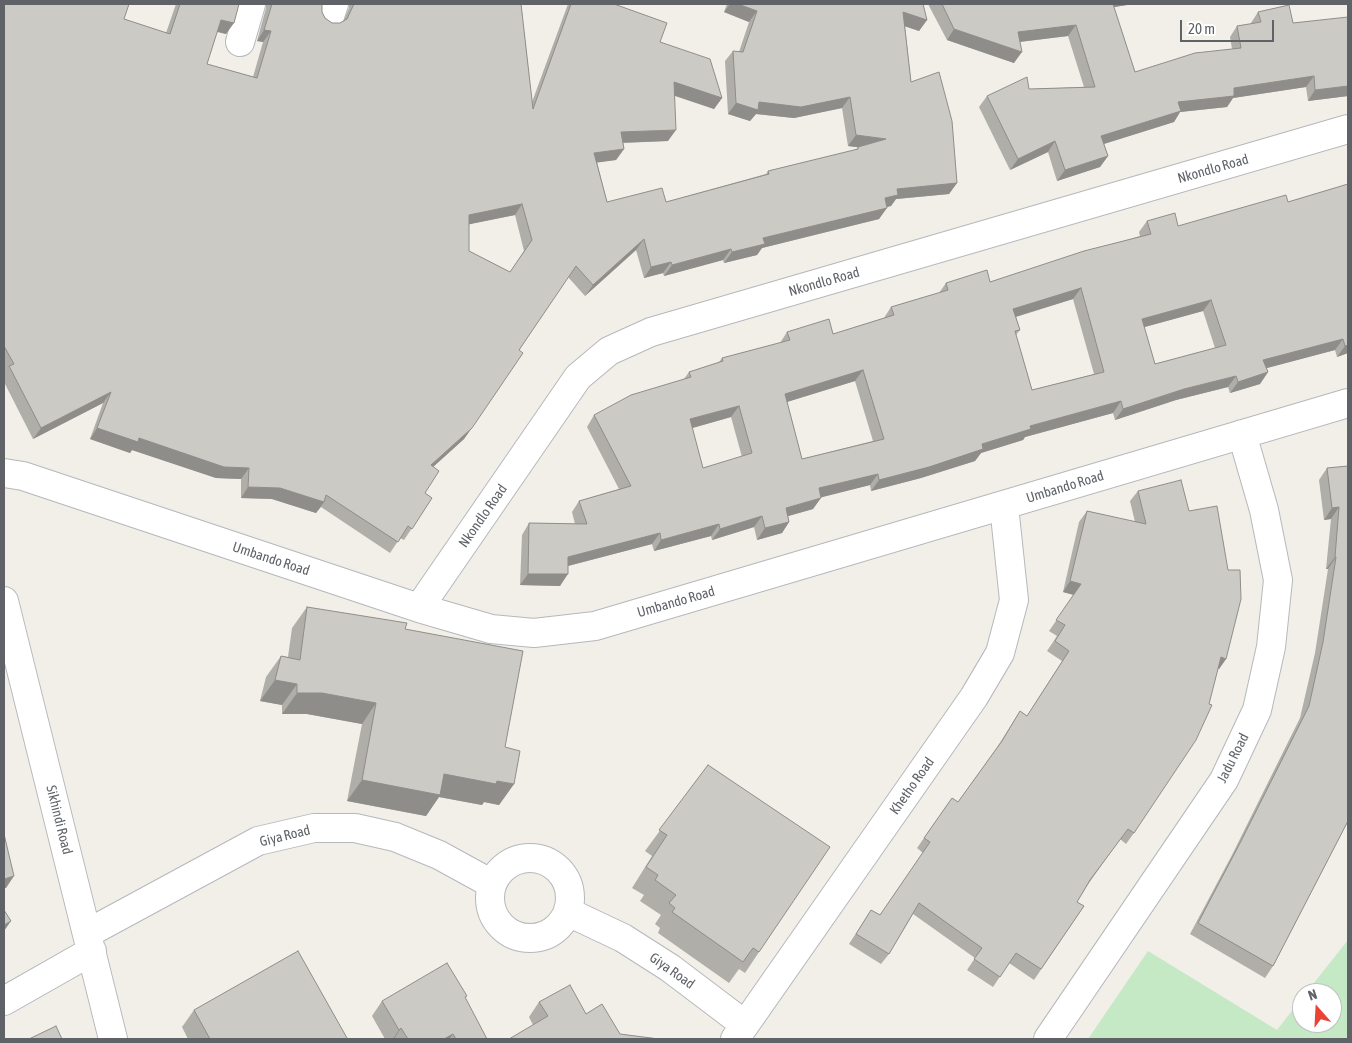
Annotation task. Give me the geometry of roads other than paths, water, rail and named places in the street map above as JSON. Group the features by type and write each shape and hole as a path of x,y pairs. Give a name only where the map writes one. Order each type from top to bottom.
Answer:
{"street":[{"path":"240,42 251,4"},
{"name":"Nkondlo Road","path":"420,608 578,378 609,351 652,332 1348,129"},
{"name":"Umbando Road","path":"4,474 23,476 420,608 491,629 534,633 595,626 1348,403"},
{"name":"Jadu Road","path":"1048,1039 1224,780 1257,710 1271,647 1278,580 1264,510 1242,434"},
{"name":"Khetho Road","path":"740,1032 974,697 1000,653 1014,600 1004,506"},
{"name":"Sikhindi Road","path":"4,601 113,1039"},
{"name":"Giya Road","path":"4,1001 90,942 258,842 314,828 355,828 395,837 439,855 492,884"},
{"path":"524,859 538,859 550,863 561,872 568,884 570,899 568,912 561,924 550,933 537,938 523,938 510,933 499,924 492,912 490,898 492,884 499,872 510,863 524,859"},
{"name":"Giya Road","path":"568,912 623,938 670,968 740,1032"}]}
